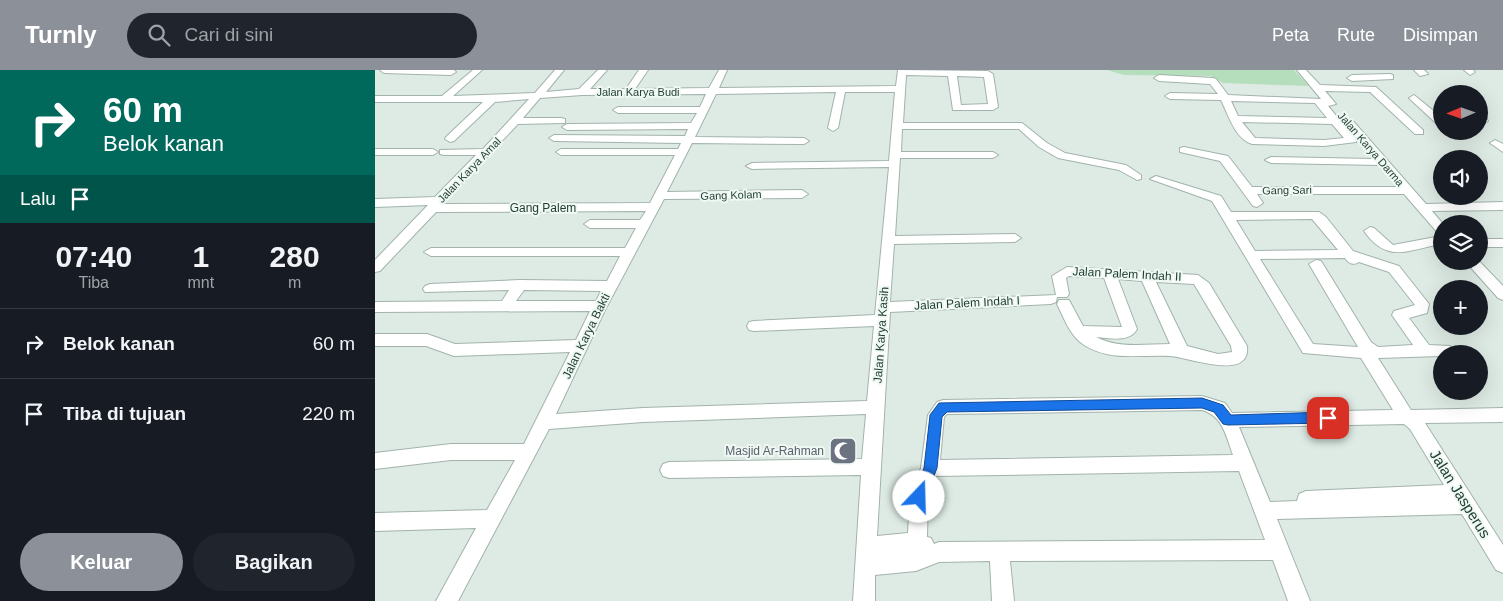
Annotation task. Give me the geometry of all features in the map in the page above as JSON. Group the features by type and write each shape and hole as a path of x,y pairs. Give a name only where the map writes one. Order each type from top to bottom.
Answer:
{"street":[{"path":"443,100 478,70"},
{"name":"Jalan Karya Amal","path":"375,268 487,152 560,70"},
{"path":"582,92 603,70"},
{"path":"628,92 644,70"},
{"name":"Jalan Karya Bakti","path":"449,598 529,452 600,306 723,70"},
{"path":"902,71 952,72 989,75 993,107 956,108 952,72"},
{"name":"Jalan Karya Kasih","path":"864,601 871,467 887,240 899,126 902,71"},
{"path":"379,72 451,72"},
{"path":"1305,74 1390,77"},
{"name":"Jalan Karya Darma","path":"1305,74 1342,121 1382,162 1433,220"},
{"path":"1159,78 1211,81 1216,84 1223,98 1235,119 1248,138 1255,141 1324,143 1352,140 1342,121 1316,100 1223,98 1170,96"},
{"path":"1317,88 1373,89 1419,132"},
{"name":"Jalan Karya Budi","path":"375,99 492,99 582,92 901,89"},
{"path":"833,128 841,90"},
{"path":"1414,98 1433,115"},
{"path":"450,139 492,99"},
{"path":"617,110 703,110"},
{"path":"1235,119 1342,121"},
{"path":"515,121 564,124 688,139"},
{"path":"1409,122 1433,122"},
{"path":"899,126 1023,126 1043,145 1062,156 1122,167 1137,177"},
{"path":"554,138 804,141"},
{"path":"561,152 688,139"},
{"name":"Gang Sari","path":"1184,150 1223,157 1250,191 1407,190"},
{"path":"375,152 487,152"},
{"path":"753,166 993,155"},
{"path":"1271,160 1382,162"},
{"path":"1156,179 1214,197 1229,216 1308,349 1433,351"},
{"path":"659,196 705,186"},
{"path":"1250,191 1257,203"},
{"name":"Gang Kolam","path":"659,196 802,194"},
{"name":"Gang Palem","path":"375,203 435,205 659,196"},
{"path":"1423,208 1503,206"},
{"path":"1229,216 1315,215 1322,220 1356,259"},
{"path":"590,224 643,224"},
{"path":"1370,231 1381,244 1391,249 1433,241"},
{"path":"887,240 1015,238"},
{"path":"1488,244 1503,243"},
{"path":"431,252 628,252"},
{"path":"1254,260 1317,264 1356,259"},
{"path":"1254,260 1356,259 1394,269 1422,304 1421,309 1399,315 1425,351"},
{"name":"Jalan Jasperus","path":"1317,264 1503,563"},
{"path":"1479,270 1503,295"},
{"name":"Jalan Palem Indah II","path":"1063,272 1109,273 1194,278 1201,282 1241,351 1237,357 1220,360 1199,358 1181,351 1107,348 1091,342 1079,331 1059,299 1059,276 1063,272"},
{"path":"1079,331 1122,333 1130,329 1109,273"},
{"path":"1146,275 1181,351"},
{"path":"506,306 520,285"},
{"path":"430,289 520,285 611,286"},
{"name":"Jalan Palem Indah I","path":"755,326 1059,299"},
{"path":"375,307 600,306"},
{"path":"375,340 427,340 454,350 581,346"},
{"path":"916,552 919,497 930,468 936,415 940,409 948,406 1202,403 1219,408 1228,420 1299,601"},
{"path":"543,422 643,415 876,408"},
{"path":"1228,420 1413,419 1503,415"},
{"path":"375,461 451,452 529,452"},
{"path":"930,468 1244,463"},
{"path":"669,470 871,467"},
{"path":"1261,506 1462,499"},
{"path":"376,523 492,519"},
{"path":"867,546 916,552 1279,550"},
{"path":"866,566 916,552"},
{"path":"999,552 1003,601"}],"green space":[{"path":"1107,70 1294,70 1309,86 1223,83 1211,76 1124,75"}],"place":[{"name":"Masjid Ar-Rahman","path":"843,451"}],"route":[{"path":"919,497 930,468 936,415 940,409 948,406 1202,403 1219,408 1228,420 1328,418"}]}
